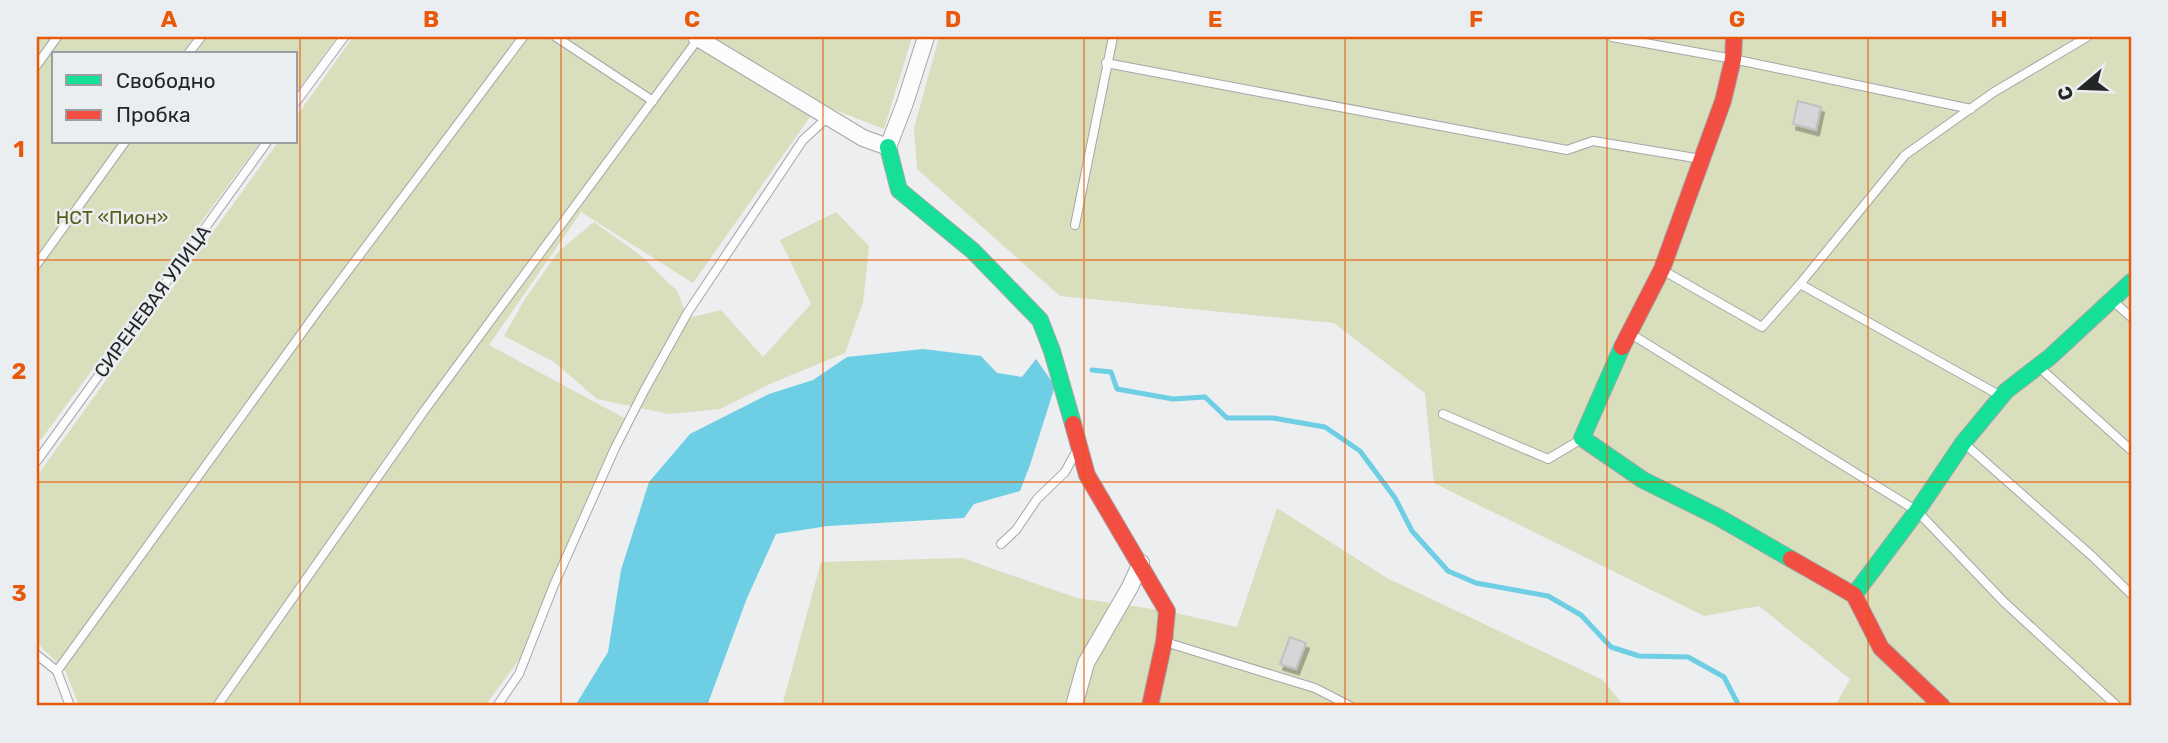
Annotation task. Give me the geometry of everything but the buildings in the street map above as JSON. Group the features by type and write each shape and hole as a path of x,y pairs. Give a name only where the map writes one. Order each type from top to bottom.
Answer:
{"street":[{"path":"926,37 888,147 899,190 972,251 1040,320 1052,351 1087,475 1167,611 1164,642 1150,706"},
{"path":"1734,37 1733,59 1723,101 1662,269 1629,332 1582,439 1643,480 1718,517 1854,595 1881,648 1942,706"},
{"path":"697,38 863,138 888,147"},
{"path":"1854,595 1917,511 1963,443 2002,397 2113,301 2131,282"},
{"path":"1074,706 1086,663 1141,563"}],"lane":[{"path":"37,65 57,37"},
{"path":"190,52 201,37"},
{"path":"298,99 344,37"},
{"path":"57,671 309,323 523,37"},
{"path":"556,37 653,101"},
{"path":"1075,225 1113,37"},
{"path":"1612,37 1733,59 1971,109"},
{"path":"1662,269 1762,327 1905,155 1994,92 2087,37"},
{"path":"217,706 424,411 697,38"},
{"path":"1106,63 1567,150 1593,141 1703,159"},
{"path":"496,706 519,674 554,585 604,473 656,368 688,312 803,140 828,117"},
{"path":"37,264 124,144"},
{"name":"СИРЕНЕВАЯ УЛИЦА","path":"37,461 266,144"},
{"path":"1800,284 2002,397"},
{"path":"2113,301 2131,317"},
{"path":"1629,332 1917,511 2004,602 2117,706"},
{"path":"2038,366 2131,450"},
{"path":"1443,414 1548,458 1582,439"},
{"path":"1963,443 2092,556 2131,594"},
{"path":"1002,544 1016,530 1037,499 1065,472 1079,446"},
{"path":"1164,642 1315,688 1350,706"},
{"path":"37,655 57,671 70,706"}],"green space":[{"name":"НСТ «Пион»","path":"37,37 337,37 298,90 298,52 52,52 52,144 259,144 37,445"},
{"path":"353,37 912,37 884,129 819,104 693,283 581,212 489,345 626,419 521,657 485,706 79,706 66,672 37,643 37,476 277,144 298,144 298,114"},
{"path":"939,37 2131,37 2131,706 1835,706 1850,679 1759,606 1704,616 1434,483 1425,393 1334,323 1060,296 917,169 914,128"},
{"path":"836,212 869,246 863,303 845,353 772,383 720,409 669,414 597,399 554,362 504,336 525,299 558,252 594,222 640,255 677,291 688,318 721,310 763,357 811,304 780,240"},
{"path":"1277,508 1387,578 1603,680 1624,706 782,706 821,562 962,558 1077,598 1167,611 1237,627"}],"water":[{"path":"923,349 981,356 997,373 1022,377 1036,359 1055,386 1020,491 974,504 964,518 828,526 776,534 747,598 707,706 575,706 608,652 621,570 649,482 690,434 769,394 813,380 847,357"}],"waterway":[{"path":"1092,370 1111,372 1117,389 1173,399 1205,397 1227,418 1273,418 1325,427 1360,451 1395,498 1412,531 1448,571 1476,583 1548,596 1581,615 1611,647 1639,656 1688,657 1724,677 1739,706"}],"traffic: fast":[{"path":"888,147 899,190 973,251 1040,320 1073,424"},
{"path":"1854,595 1917,511 1963,443 2006,391 2050,357 2131,282"},
{"path":"1622,347 1582,438 1643,480 1718,517 1791,559"}],"traffic: jam":[{"path":"1622,347 1662,269 1723,101 1733,59 1734,37"},
{"path":"1073,424 1087,475 1167,611 1164,642 1150,706"},
{"path":"1791,559 1854,595 1881,648 1942,706"}]}
